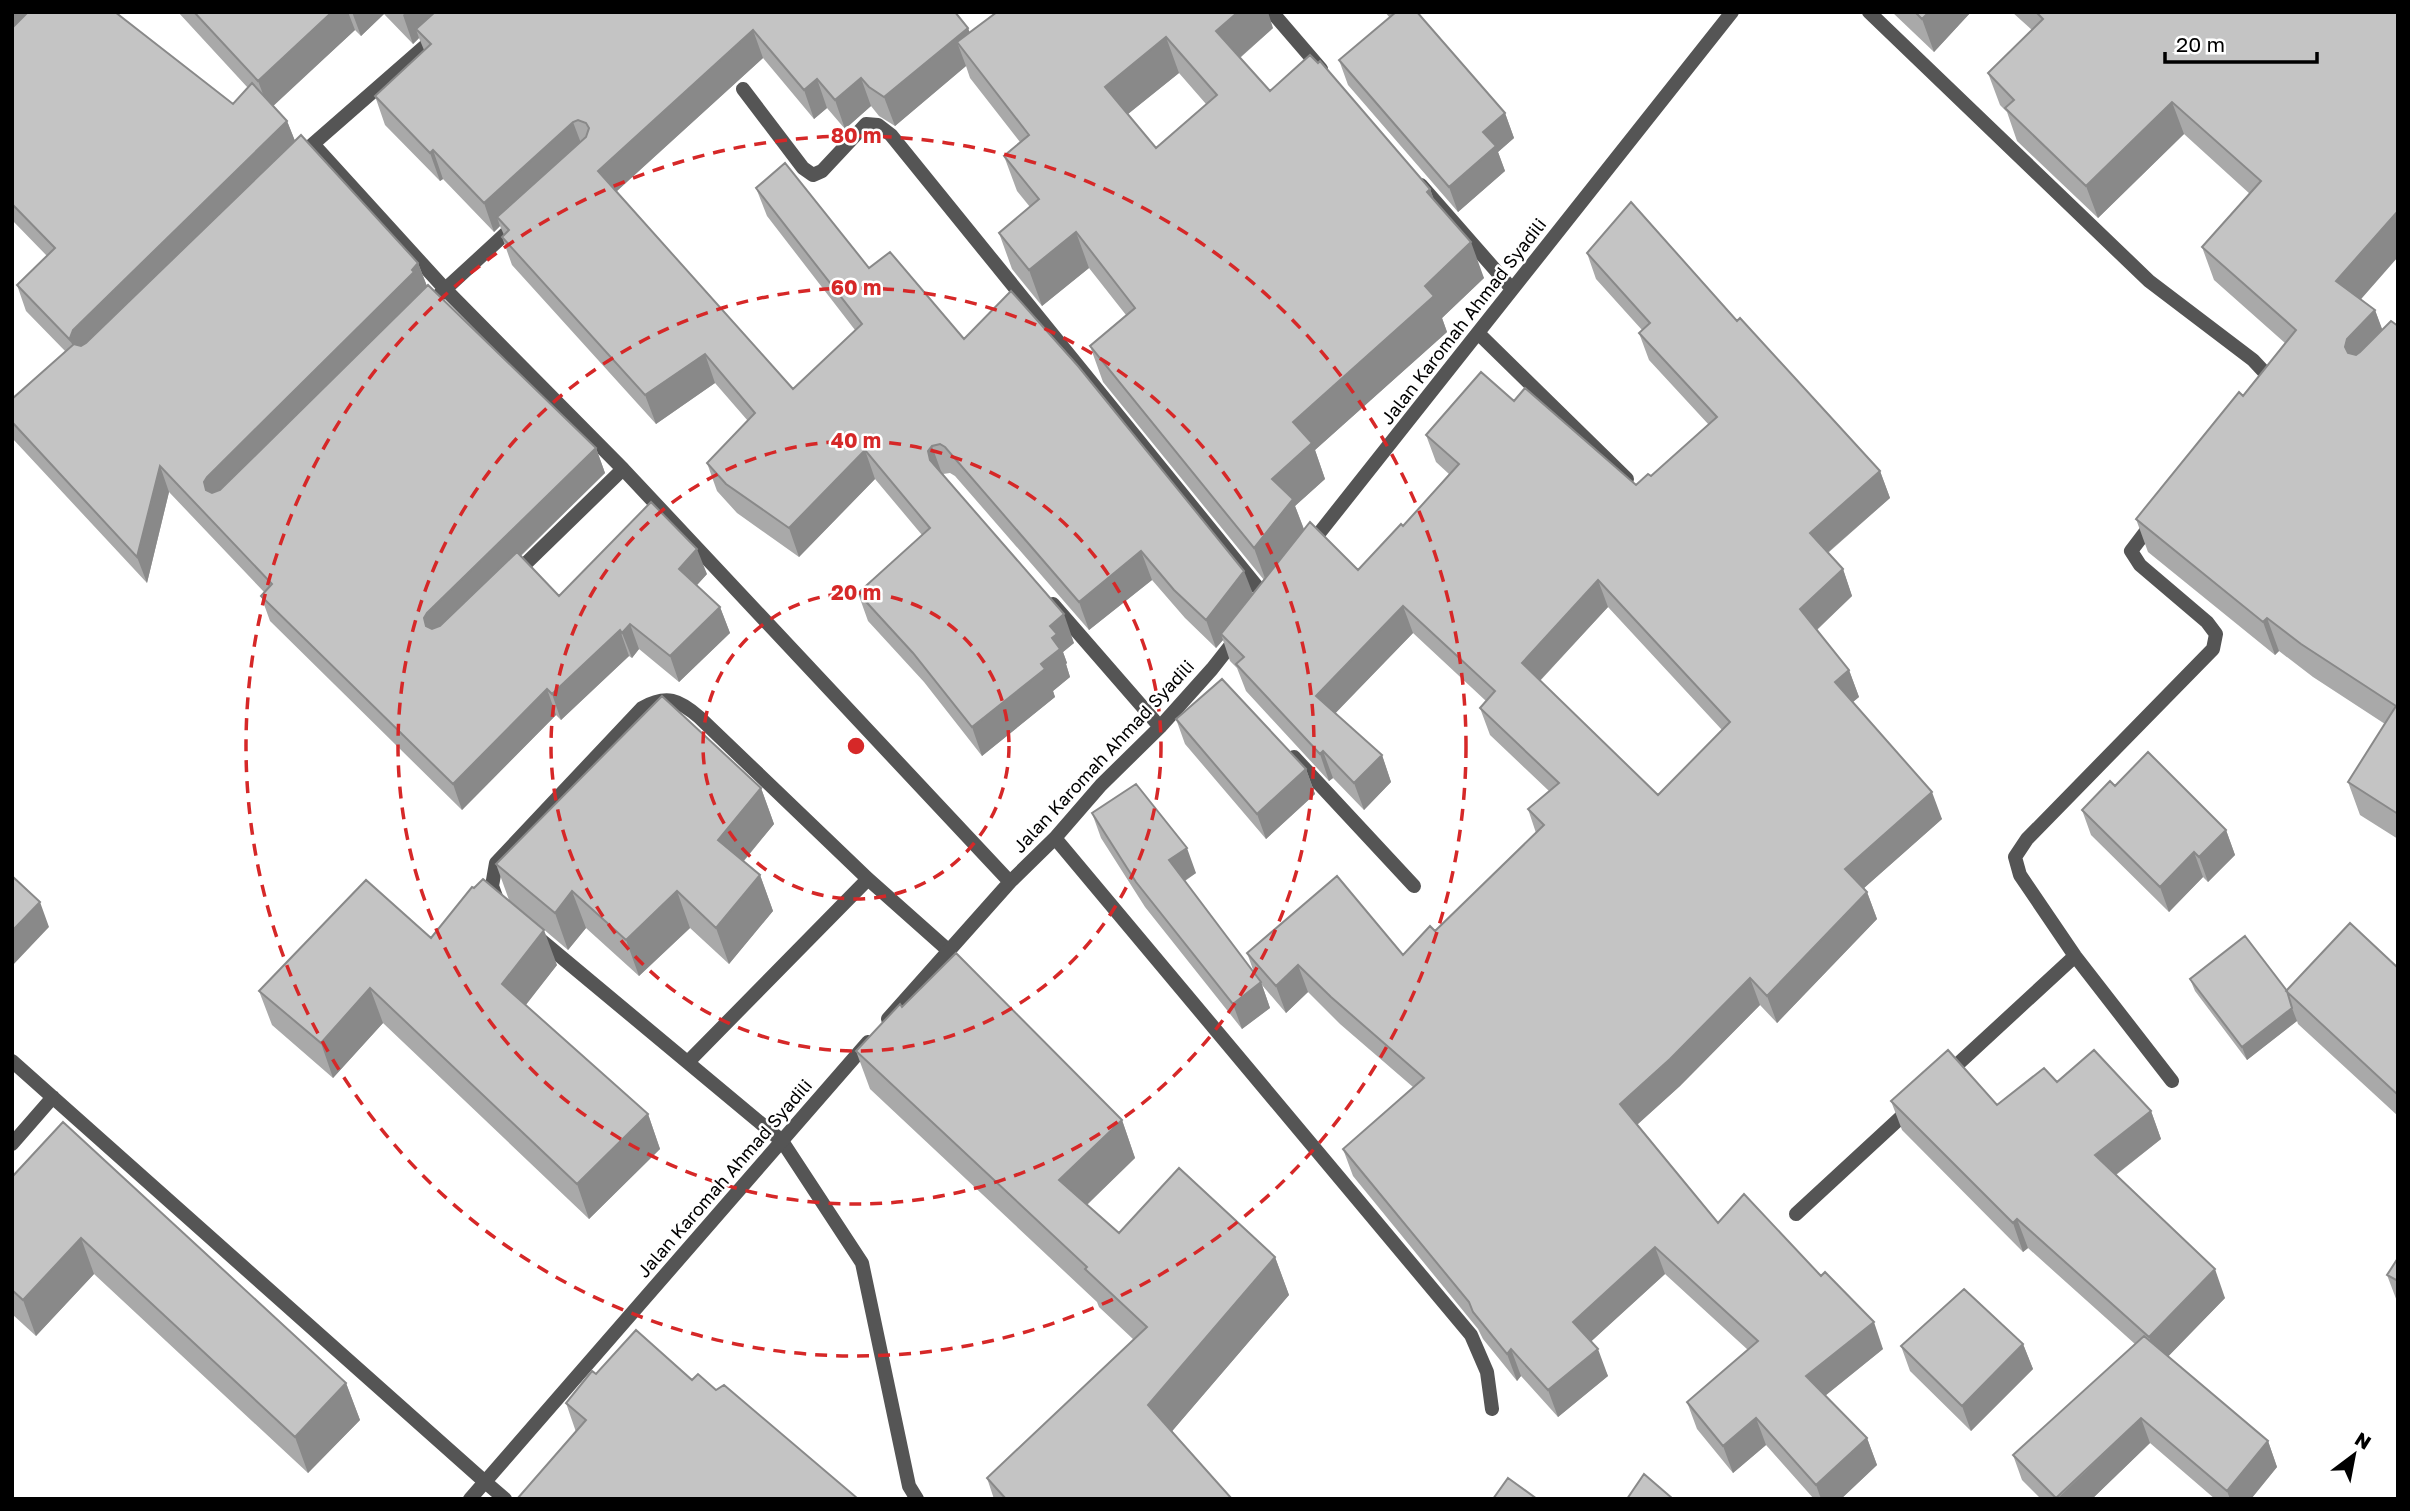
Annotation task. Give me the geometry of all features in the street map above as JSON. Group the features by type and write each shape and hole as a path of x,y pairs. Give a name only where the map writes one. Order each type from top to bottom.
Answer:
{"street":[{"path":"284,172 464,12"},
{"path":"1272,12 1334,84"},
{"name":"Jalan Karomah Ahmad Syadili","path":"1301,556 1731,12"},
{"path":"1870,12 2149,281 2253,360 2267,376 2268,384 2259,395"},
{"path":"743,89 803,169 813,175 822,171 866,124 878,125 891,135 1267,598"},
{"path":"313,144 445,289 623,469 1010,882"},
{"path":"1414,176 1512,289"},
{"path":"425,308 528,214"},
{"path":"1478,332 1640,492"},
{"path":"503,586 623,469"},
{"path":"2163,509 2131,551 2140,565 2207,622 2216,634 2213,649 2027,839 2015,857 2020,875 2075,956 2172,1081"},
{"path":"1045,594 1160,727"},
{"name":"Jalan Karomah Ahmad Syadili","path":"470,1499 1010,882 1055,838 1101,785 1217,674 1244,629"},
{"path":"509,913 499,904 492,886 496,863 642,708 656,700 671,701 685,706 949,951"},
{"path":"1286,748 1414,886"},
{"path":"1055,838 1471,1335 1487,1372 1492,1409"},
{"path":"688,1062 869,879"},
{"path":"530,931 782,1141 862,1263 909,1486 917,1499"},
{"path":"1796,1214 2075,956"},
{"path":"12,1061 505,1499"},
{"path":"12,1144 53,1097"}],"building":[{"path":"28,12 115,12 233,104 252,83 287,121 73,330 70,338 72,342 17,285 55,248 12,204 12,28"},
{"path":"194,12 332,12 258,81"},
{"path":"435,12 955,12 968,28 884,97 861,78 835,100 817,79 804,90 753,30 598,171 793,389 862,324 756,188 785,163 869,268 890,252 964,339 1011,291 1078,366 1244,571 1206,620 1174,590 1141,551 1079,602 945,447 940,444 932,446 928,451 930,460 1064,614 1050,626 1057,634 1052,638 1060,649 1041,664 1045,669 972,727 913,653 858,593 930,528 865,450 789,528 726,484 707,463 755,413 705,354 645,395 502,237 509,230 497,217 586,137 589,128 586,123 578,120 573,122 484,203 433,150 430,153 375,96 431,44 416,29"},
{"path":"997,12 1238,12 1216,31 1270,91 1310,55 1318,63 1320,61 1430,189 1427,192 1471,242 1425,286 1434,296 1293,422 1312,443 1272,479 1293,499 1254,548 1090,346 1135,308 1076,232 1029,270 999,233 1039,199 1004,156 1029,135 957,42","holes":["1166,37 1217,95 1156,148 1105,87"]},
{"path":"1396,12 1417,12 1505,113 1483,132 1496,146 1449,187 1339,60"},
{"path":"1915,12 1929,12 1922,19"},
{"path":"2036,12 2398,12 2398,211 2336,281 2375,310 2347,339 2345,347 2348,353 2356,355 2391,321 2398,326 2398,814 2348,782 2396,706 2301,644 2267,618 2263,622 2136,519 2239,392 2243,396 2296,330 2202,247 2261,181 2172,102 2086,186 2005,108 2014,100 1988,73 2043,19"},
{"path":"301,135 418,263 412,270 414,272 207,477 204,482 206,490 212,493 220,490 428,285 596,448 427,613 424,618 426,626 432,629 440,626 517,552 559,596 651,502 697,549 679,569 720,607 670,656 630,624 622,633 620,630 552,694 547,689 453,784 261,596 272,584 160,466 137,557 12,422 12,399 74,344 81,346 86,343"},
{"path":"1631,202 1737,321 1740,318 1880,471 1810,533 1843,569 1800,609 1849,670 1835,682 1932,792 1845,869 1867,892 1767,996 1750,978 1670,1059 1620,1104 1718,1223 1744,1194 1821,1276 1825,1272 1874,1322 1806,1376 1867,1438 1816,1485 1756,1418 1723,1446 1687,1402 1758,1341 1655,1247 1573,1322 1598,1349 1548,1390 1511,1349 1507,1354 1473,1312 1469,1302 1343,1149 1424,1078 1298,965 1276,986 1247,953 1337,876 1403,955 1430,926 1435,931 1544,825 1528,809 1559,783 1480,708 1495,691 1403,606 1316,696 1382,755 1354,783 1323,751 1320,754 1236,664 1244,657 1221,634 1310,522 1358,570 1401,524 1403,526 1459,464 1426,435 1481,372 1514,401 1525,388 1636,485 1648,474 1651,476 1717,417 1639,333 1650,323 1587,253","holes":["1598,580 1730,722 1658,795 1522,663"]},
{"path":"1222,679 1306,769 1257,814 1176,719"},
{"path":"662,696 761,788 718,840 760,875 716,928 677,891 626,940 572,891 555,913 496,864"},
{"path":"2148,752 2226,830 2199,857 2194,852 2160,887 2082,810 2110,781 2115,786"},
{"path":"1136,784 1187,848 1169,860 1261,982 1233,1004 1136,882 1092,813"},
{"path":"12,876 40,902 12,931"},
{"path":"483,879 544,930 502,984 648,1114 577,1184 370,988 321,1043 259,991 366,880 431,938 472,887"},
{"path":"2350,923 2398,968 2398,1095 2286,991"},
{"path":"2245,936 2287,991 2292,1008 2242,1047 2190,979"},
{"path":"956,953 1122,1120 1059,1180 1119,1233 1179,1168 1275,1257 1148,1405 1232,1499 1006,1499 987,1478 1147,1327 1085,1269 1087,1267 856,1051 900,1004 902,1007"},
{"path":"1948,1050 1997,1105 2044,1068 2057,1082 2094,1050 2151,1111 2095,1155 2215,1269 2149,1337 2017,1219 2013,1223 1891,1101"},
{"path":"63,1122 346,1383 295,1437 81,1238 23,1300 12,1290 12,1177"},
{"path":"2398,1258 2398,1281 2387,1275"},
{"path":"1964,1289 2023,1344 1962,1406 1901,1346"},
{"path":"636,1330 692,1380 698,1374 716,1390 724,1385 857,1498 517,1499 586,1420 566,1403 592,1371 596,1374"},
{"path":"2144,1336 2268,1441 2227,1491 2141,1418 2056,1498 2013,1455"},
{"path":"1644,1474 1673,1499 1627,1499"},
{"path":"1508,1478 1537,1499 1493,1499"}]}
